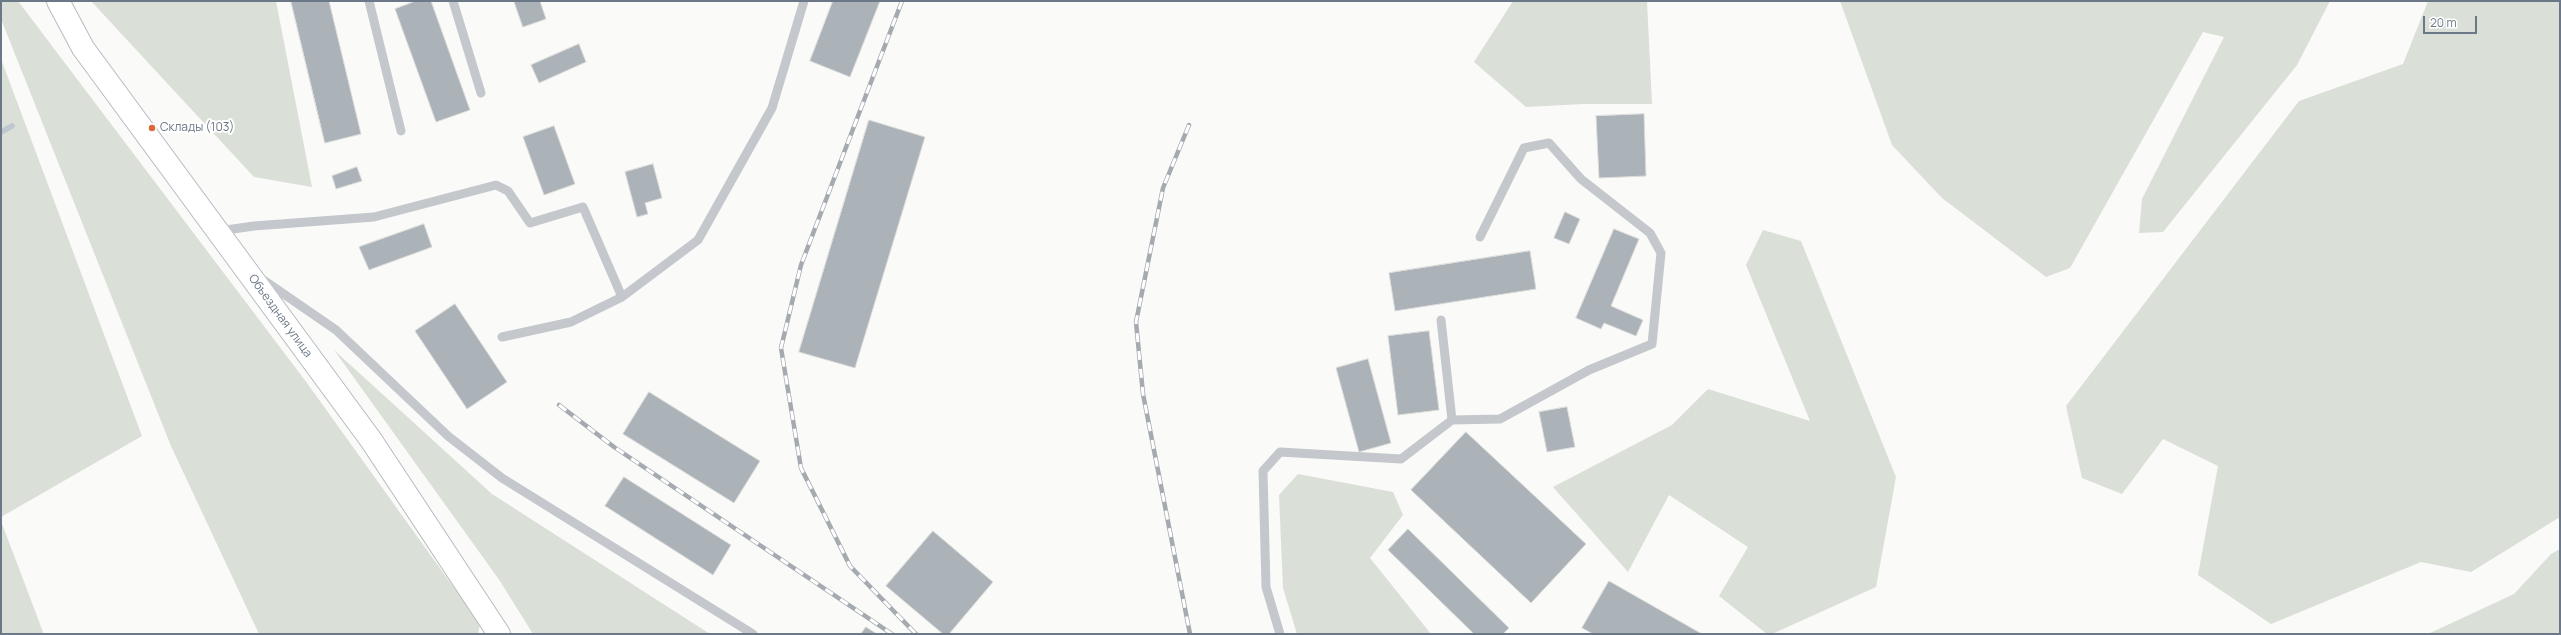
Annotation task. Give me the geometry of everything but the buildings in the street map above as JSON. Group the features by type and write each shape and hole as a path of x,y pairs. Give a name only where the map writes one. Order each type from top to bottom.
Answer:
{"main road":[{"name":"Объездная улица","path":"58,1 83,48 371,440 499,634"}],"lane":[{"path":"369,1 401,132"},
{"path":"453,1 481,93"},
{"path":"502,337 571,322 622,297 698,240 772,108 804,1"},
{"path":"1280,634 1266,587 1263,471 1280,452 1401,459 1452,420 1500,419 1589,370 1652,344 1661,253 1650,233 1581,179 1549,143 1524,148 1480,237"},
{"path":"218,231 254,226 374,217 496,185 508,191 530,223 583,207 622,297"},
{"path":"243,266 336,330 448,436 502,478 753,634"},
{"path":"1441,320 1452,420"}],"shaded area":[{"path":"1,1 18,1 307,383 480,624 478,634 259,634 171,446 1,19"},
{"path":"91,1 276,1 312,187 254,177"},
{"path":"1513,1 1647,1 1652,104 1583,104 1526,107 1474,62"},
{"path":"1840,1 2330,1 2297,65 2163,232 2139,233 2142,199 2224,37 2203,32 2070,268 2046,277 1942,198 1892,145"},
{"path":"2428,1 2560,1 2560,517 2471,572 2421,562 2271,624 2198,575 2218,466 2163,439 2122,494 2082,478 2066,406 2299,101 2403,64"},
{"path":"1,59 142,436 1,517"},
{"path":"1763,230 1801,241 1896,477 1876,587 1772,634 1767,634 1719,596 1748,547 1669,495 1628,572 1553,487 1672,425 1708,389 1810,421 1746,265"},
{"path":"334,350 492,494 710,634 533,634 500,581"},
{"path":"1298,474 1393,492 1403,515 1370,558 1431,634 1297,634 1283,588 1279,495"},
{"path":"1,521 43,632 43,634 1,634"},
{"path":"2560,549 2560,634 2428,634 2514,594 2551,554"}],"waterway":[{"path":"1,132 12,126"}],"railway":[{"path":"902,1 801,265 781,348 801,468 850,566 916,634"},
{"path":"1189,125 1163,188 1136,322 1143,394 1190,634"},
{"path":"559,405 614,447 892,634"}],"place":[{"name":"Склады (103)","path":"152,128"}]}
